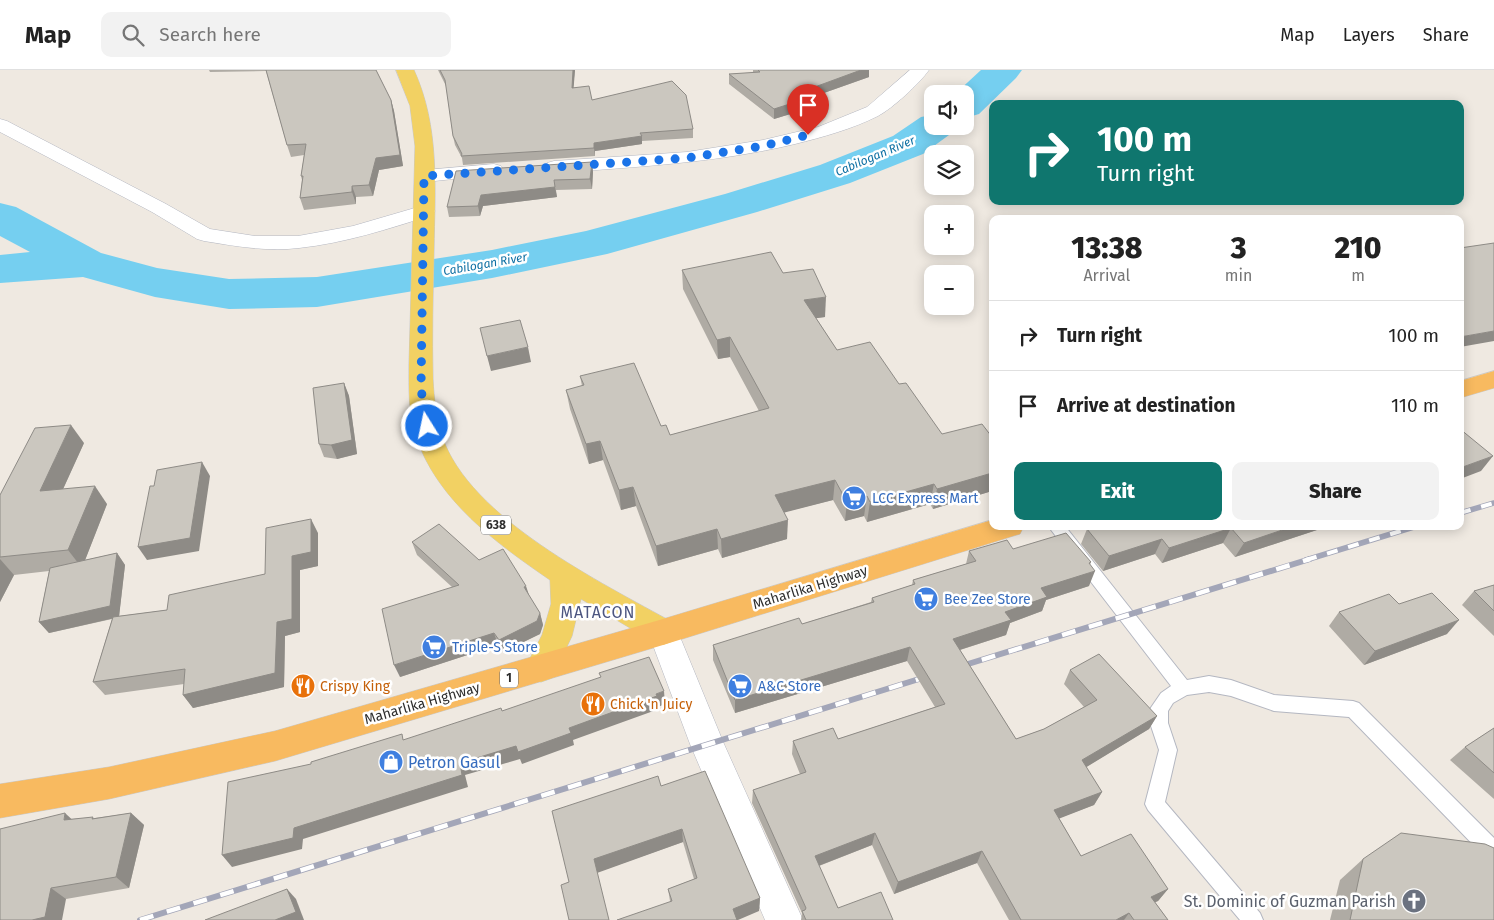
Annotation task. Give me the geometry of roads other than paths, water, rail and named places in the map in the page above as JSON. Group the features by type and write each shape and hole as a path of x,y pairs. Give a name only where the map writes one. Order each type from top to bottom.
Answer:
{"highway":[{"path":"1464,389 1494,379"},
{"name":"Maharlika Highway","path":"0,801 145,775 275,746 663,632 997,530"}],"main road":[{"name":"638","path":"405,70 418,97 421,110 424,176 421,389 429,437 446,472 477,510 564,574 663,632"},
{"path":"541,668 557,636 566,604 564,574"}],"street":[{"path":"538,168 687,158 763,146 824,131 873,111 903,88 920,70"},
{"path":"0,125 143,199 204,235 255,242 298,242 424,219"},
{"path":"424,176 508,170"},
{"path":"663,632 707,744 784,920"}],"lane":[{"path":"1059,530 1183,688"},
{"path":"1253,920 1155,804 1168,750 1159,723 1159,709 1167,698 1183,688 1209,684 1231,688 1274,703 1353,709 1494,852"}],"waterway":[{"name":"Cabilogan River","path":"974,97 1003,70"},
{"name":"Cabilogan River","path":"84,263 155,282 229,294 317,292 492,264 591,244 741,203 835,174 908,145 924,134"},
{"name":"Cabilogan River","path":"0,217 84,263"},
{"path":"0,269 84,263"}],"railway":[{"path":"1464,512 1494,503"},
{"path":"1306,560 1404,530"},
{"path":"955,668 1310,559"},
{"path":"140,920 932,675"}],"place":[{"name":"LCC Express Mart","path":"854,498"},
{"name":"Bee Zee Store","path":"926,599"},
{"name":"Triple-S Store","path":"434,647"},
{"name":"Crispy King","path":"303,686"},
{"name":"A&C Store","path":"740,686"},
{"name":"Chick 'n Juicy","path":"593,704"},
{"name":"Petron Gasul","path":"391,762"},
{"name":"St. Dominic of Guzman Parish","path":"1414,901"}],"district":[{"name":"MATACON","path":"598,612"}]}
